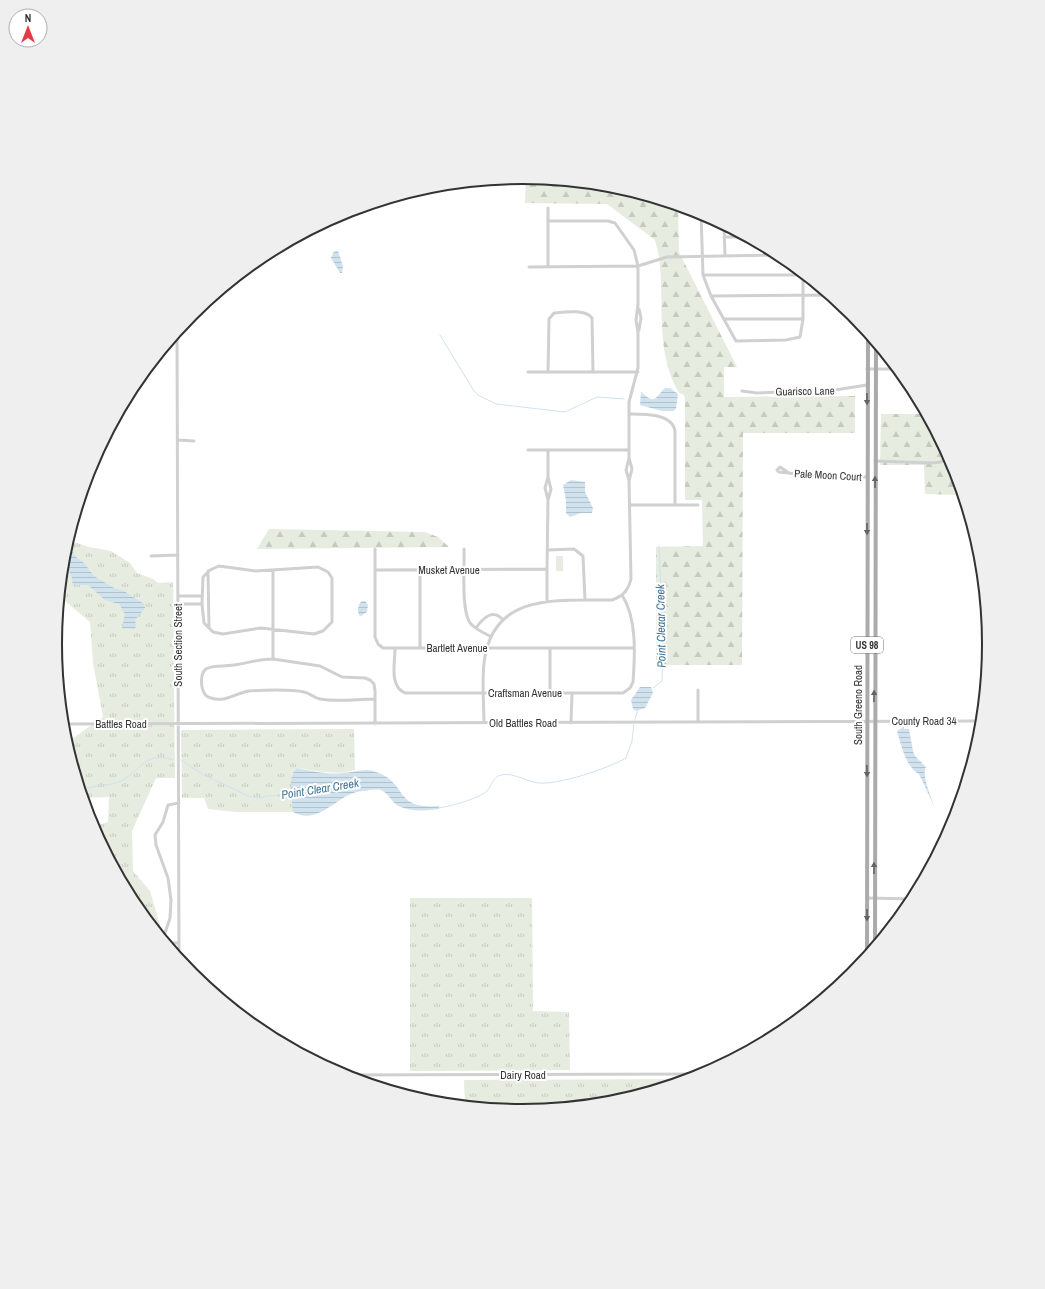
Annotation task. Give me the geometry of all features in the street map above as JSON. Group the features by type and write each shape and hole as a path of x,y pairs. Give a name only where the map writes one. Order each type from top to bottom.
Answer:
{"main road":[{"name":"South Greeno Road","path":"867,950 866,721 868,340"},
{"name":"South Greeno Road","path":"875,941 874,721 876,349"}],"street":[{"path":"548,208 548,267"},
{"path":"701,220 703,275 711,296 736,341 786,340 800,337"},
{"path":"484,723 484,665 487,648 490,636 503,620 519,609 534,602 547,600 612,600 622,595 629,586 631,579 629,481 632,468 629,458 629,402 638,372 638,332 641,318 638,304 638,266 634,250 615,223 608,221 548,222"},
{"path":"724,230 725,256"},
{"path":"724,237 737,237"},
{"path":"528,267 638,266 667,257 767,255"},
{"path":"703,275 796,274"},
{"path":"800,337 803,319 803,279"},
{"path":"711,296 822,296"},
{"path":"548,372 549,319 554,313 568,312 586,313 592,318 593,372"},
{"path":"725,319 803,319"},
{"path":"800,337 804,341"},
{"name":"South Section Street","path":"177,340 179,951"},
{"path":"867,369 891,369"},
{"path":"528,372 638,372"},
{"name":"Guarisco Lane","path":"742,391 757,393 835,390 867,385"},
{"path":"629,414 666,419 673,424 675,431 675,505"},
{"path":"178,440 194,441"},
{"path":"528,450 629,450"},
{"path":"547,600 548,500 551,489 548,477 548,450"},
{"path":"875,461 938,462 944,459"},
{"name":"Pale Moon Court","path":"789,473 800,476 867,477"},
{"path":"630,505 698,505"},
{"name":"Bartlett Avenue","path":"375,549 375,637 380,646 395,649 633,648"},
{"path":"464,549 465,609 471,625 490,636"},
{"path":"548,550 574,549 583,556 585,600"},
{"path":"151,556 178,555"},
{"path":"867,557 875,557"},
{"path":"224,566 253,571 272,570 318,566 330,575 333,595 332,622 323,631 309,633 273,629 251,629 223,634 209,628 204,623 202,604 203,577 208,571 224,566"},
{"name":"Musket Avenue","path":"375,570 547,569"},
{"path":"272,570 273,659"},
{"path":"420,570 420,648"},
{"path":"208,571 209,628"},
{"name":"Craftsman Avenue","path":"395,649 395,683 401,691 409,693 622,693 628,691 631,687 633,679 633,627 629,608 622,595"},
{"path":"178,596 208,598"},
{"path":"178,604 202,604"},
{"path":"476,628 482,620 490,614 497,615 503,620"},
{"path":"550,648 550,693"},
{"path":"375,699 321,699 303,692 253,691 244,692 227,699 216,699 208,698 203,693 202,678 209,667 218,665 236,665 256,660 273,659 320,666 342,677 367,678 374,684 375,699 375,724"},
{"path":"698,690 698,722"},
{"path":"571,723 572,693"},
{"name":"County Road 34","path":"866,721 976,721"},
{"name":"Old Battles Road","path":"179,724 866,721"},
{"name":"Battles Road","path":"69,724 179,724"},
{"path":"165,934 170,918 171,900 168,878 156,845 155,835 163,822 168,805 179,804"},
{"path":"867,898 906,899"},
{"path":"172,943 179,943"},
{"name":"Dairy Road","path":"359,1075 689,1074"}],"green space":[{"path":"526,184 553,185 612,193 678,211 679,252 737,367 724,367 724,397 855,396 855,433 743,433 742,665 656,665 656,547 703,546 702,500 685,500 685,398 684,395 679,393 667,363 662,332 660,264 655,240 607,204 525,203"},
{"path":"881,414 921,414 936,441 959,495 925,494 924,465 880,465"},
{"path":"269,529 425,532 438,537 449,547 257,549"},
{"path":"74,542 89,547 111,551 130,563 137,573 153,579 158,583 173,582 175,778 156,778 132,831 133,871 150,891 161,929 124,875 109,848 99,825 108,822 109,797 88,798 72,739 103,717 93,663 90,622 64,601"},
{"path":"556,556 563,556 563,571 556,571"},
{"path":"354,729 355,770 334,773 297,768 292,775 293,812 236,812 208,809 204,798 182,798 181,730"},
{"path":"410,898 532,898 533,1011 569,1012 570,1070 410,1071"},
{"path":"676,1079 642,1089 583,1101 522,1105 465,1101 464,1080"},
{"path":"644,1085 656,1085 644,1088"}],"water":[{"path":"335,251 338,251 343,266 342,273 340,273 331,258"},
{"path":"665,388 670,388 678,394 676,409 673,411 662,411 640,405 641,392 650,399 655,399"},
{"path":"571,480 585,482 585,492 593,508 592,513 581,513 570,517 566,513 566,500 563,485"},
{"path":"72,551 94,576 114,588 124,591 144,604 145,608 135,620 135,629 122,628 125,614 119,604 105,600 88,585 73,585 69,569"},
{"path":"362,601 365,601 368,605 367,612 361,616 359,615 358,609"},
{"path":"640,687 651,687 653,693 645,708 636,711 633,709 631,700"},
{"path":"904,727 904,729 909,729 915,756 926,767 926,782 935,808 919,774 911,767 902,749 897,731"},
{"path":"297,768 332,773 347,773 366,770 373,771 392,781 402,794 414,804 439,806 439,809 407,809 397,805 383,791 377,789 354,793 320,812 312,815 303,815 293,812 291,782 294,771"}],"waterway":[{"name":"Point Cleaar Creek","path":"440,335 474,391 478,395 496,404 565,412 597,397 624,399"},
{"name":"Point Cleaar Creek","path":"653,688 662,681 663,636 659,546"},
{"name":"Point Cleaar Creek","path":"635,719 638,710"},
{"name":"Point Clear Creek","path":"438,808 464,802 483,794 487,791 494,779 501,775 506,774 534,782 548,783 571,779 618,762 626,758 632,741 634,724"},
{"name":"Point Cleaar Creek","path":"85,789 121,781 150,760 156,758 173,760"},
{"name":"Point Clear Creek","path":"181,760 202,774 248,796 259,798 267,796 293,795"}]}
